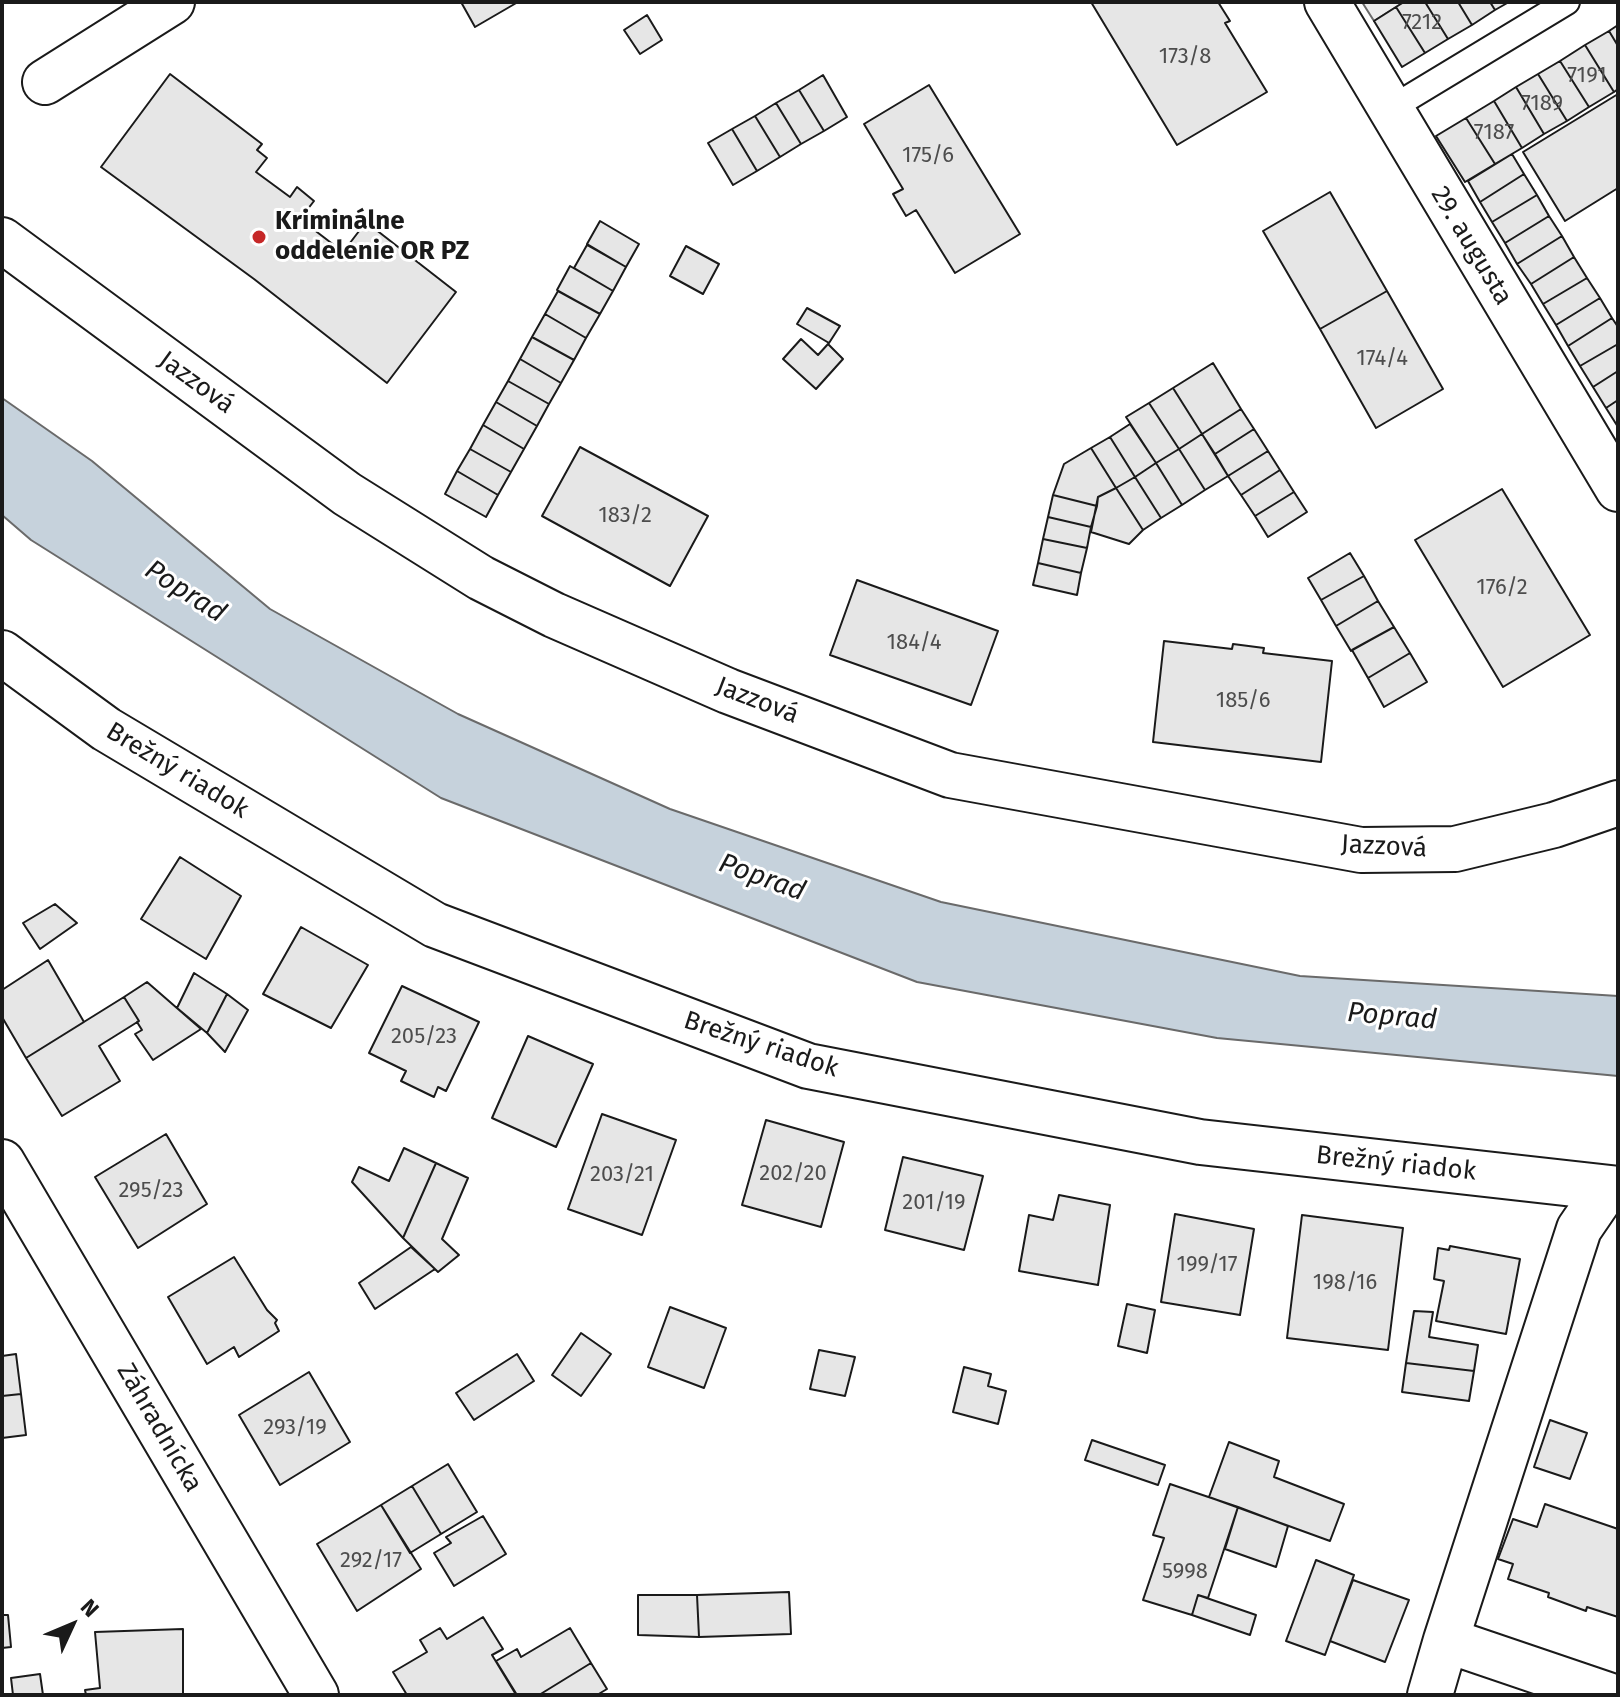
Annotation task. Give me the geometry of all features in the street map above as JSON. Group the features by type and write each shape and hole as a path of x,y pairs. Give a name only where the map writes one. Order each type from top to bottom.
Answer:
{"street":[{"path":"45,82 172,2"},
{"name":"29. augusta","path":"1327,2 1618,489"},
{"name":"Jazzová","path":"2,240 347,494 481,578 554,615 728,691 950,775 1361,850 1455,849 1554,825 1618,803"},
{"name":"Brežný riadok","path":"2,653 106,729 435,925 808,1066 1200,1142 1612,1189"},
{"name":"Záhradnícka","path":"2,1162 316,1695"},
{"name":"Brežný riadok","path":"1430,1695 1579,1229 1612,1189"},
{"path":"1446,1640 1608,1695"}],"lane":[{"path":"1390,109 1567,2"}],"shaded area":[{"path":"1362,2 1404,2 1374,21"}],"water":[{"name":"Poprad","path":"2,398 92,461 270,609 458,714 670,809 941,902 1300,976 1618,996 1618,1076 1217,1038 917,982 441,798 31,540 2,515"}],"building":[{"path":"461,2 518,2 475,27"},
{"path":"1091,2 1218,2 1230,21 1225,23 1267,92 1177,145"},
{"path":"1404,2 1425,2 1448,39 1425,53 1396,7"},
{"path":"1425,2 1458,2 1472,25 1448,39"},
{"path":"1458,2 1490,2 1495,10 1472,25"},
{"path":"1490,2 1509,2 1495,10"},
{"path":"1396,7 1425,53 1402,67 1374,21"},
{"path":"647,15 662,40 640,54 624,30"},
{"path":"1618,25 1618,46 1609,31"},
{"path":"1609,31 1618,46 1618,89 1614,92 1585,45"},
{"path":"1585,45 1614,92 1589,107 1560,61"},
{"path":"1560,61 1589,107 1567,121 1538,74"},
{"name":"Kriminálne oddelenie OR PZ","path":"170,74 262,144 257,150 267,158 256,172 290,197 297,187 314,201 300,219 343,252 366,222 456,292 387,383 254,279 101,167"},
{"path":"1538,74 1567,121 1544,134 1516,87"},
{"path":"823,75 847,117 824,131 799,90"},
{"path":"929,85 1020,234 955,273 916,210 906,216 893,194 903,189 864,124"},
{"path":"1516,87 1544,134 1522,148 1494,101"},
{"path":"799,90 824,131 801,144 776,103"},
{"path":"1618,94 1618,188 1565,221 1523,152"},
{"path":"1494,101 1522,148 1495,164 1466,118"},
{"path":"776,103 801,144 780,157 755,116"},
{"path":"755,116 780,157 757,171 732,129"},
{"path":"1466,118 1495,164 1465,182 1436,136"},
{"path":"732,129 757,171 733,185 708,143"},
{"path":"1512,154 1524,174 1480,202 1468,181"},
{"path":"1524,174 1537,195 1492,222 1480,202"},
{"path":"1330,192 1387,291 1320,329 1263,231"},
{"path":"1537,195 1549,216 1505,243 1492,222"},
{"path":"1549,216 1562,236 1517,264 1505,243"},
{"path":"600,221 639,244 626,267 587,244"},
{"path":"1562,236 1574,257 1531,284 1517,264"},
{"path":"587,245 626,267 613,291 574,268"},
{"path":"686,246 719,264 703,294 670,276"},
{"path":"1574,257 1587,278 1543,304 1531,284"},
{"path":"570,266 613,291 600,314 557,290"},
{"path":"1587,278 1600,298 1556,325 1543,304"},
{"path":"558,291 600,314 586,338 545,314"},
{"path":"1387,291 1443,389 1376,428 1320,329"},
{"path":"1600,298 1612,318 1568,346 1556,325"},
{"path":"807,308 840,326 829,343 797,324"},
{"path":"545,314 586,338 574,360 532,337"},
{"path":"1612,318 1618,327 1618,344 1580,366 1568,346"},
{"path":"532,337 574,360 561,383 520,359"},
{"path":"801,339 818,355 828,344 843,359 816,389 783,359"},
{"path":"1618,344 1618,371 1593,387 1580,366"},
{"path":"520,359 561,383 549,404 508,381"},
{"path":"1213,363 1241,409 1202,434 1173,388"},
{"path":"1618,371 1618,400 1606,408 1593,387"},
{"path":"508,381 549,404 537,426 496,402"},
{"path":"1173,388 1202,434 1179,449 1149,403"},
{"path":"1618,400 1618,427 1606,408"},
{"path":"496,402 537,426 524,449 483,425"},
{"path":"1149,403 1179,449 1156,463 1126,417"},
{"path":"1241,409 1254,429 1215,454 1202,434"},
{"path":"1130,424 1156,463 1135,477 1110,437"},
{"path":"483,425 524,449 511,472 470,449"},
{"path":"1254,429 1268,451 1228,476 1215,454"},
{"path":"1202,434 1228,476 1205,490 1179,449"},
{"path":"1110,437 1135,477 1116,488 1091,448"},
{"path":"580,447 708,516 670,586 542,516"},
{"path":"1091,448 1116,488 1098,497 1097,506 1053,495 1064,464"},
{"path":"470,449 511,472 498,495 457,471"},
{"path":"1179,449 1205,490 1182,505 1156,463"},
{"path":"1268,451 1280,470 1241,495 1228,476"},
{"path":"1156,463 1182,505 1161,518 1135,477"},
{"path":"1280,470 1294,492 1255,516 1241,495"},
{"path":"457,471 498,495 486,517 445,494"},
{"path":"1135,477 1161,518 1143,530 1116,488"},
{"path":"1116,488 1143,530 1129,544 1091,532 1098,497"},
{"path":"1502,489 1590,635 1503,687 1415,540"},
{"path":"1294,492 1307,512 1268,537 1255,516"},
{"path":"1053,495 1097,506 1091,527 1048,517"},
{"path":"1048,517 1091,527 1087,548 1043,539"},
{"path":"1043,539 1087,548 1081,573 1038,563"},
{"path":"1350,553 1364,576 1321,600 1308,578"},
{"path":"1038,563 1081,573 1077,595 1033,585"},
{"path":"1364,576 1378,601 1336,626 1321,600"},
{"path":"857,580 998,631 971,705 830,655"},
{"path":"1378,601 1394,627 1351,651 1336,626"},
{"path":"1394,627 1410,653 1368,678 1352,650"},
{"path":"1164,641 1232,649 1233,644 1264,648 1263,653 1332,661 1321,762 1153,742"},
{"path":"1410,653 1427,682 1384,707 1368,678"},
{"path":"180,857 241,896 206,959 141,919"},
{"path":"55,904 77,923 40,949 23,923"},
{"path":"301,927 368,965 331,1028 263,994"},
{"path":"48,960 84,1022 26,1058 2,1017 2,990"},
{"path":"194,973 227,994 207,1033 177,1008"},
{"path":"147,982 201,1029 153,1060 135,1034 142,1030 124,997"},
{"path":"402,986 479,1022 446,1091 438,1087 434,1097 401,1081 406,1071 369,1053"},
{"path":"227,994 248,1010 225,1052 207,1033"},
{"path":"124,997 139,1021 99,1046 120,1081 62,1116 26,1058"},
{"path":"528,1036 593,1064 556,1147 492,1118"},
{"path":"602,1114 676,1140 642,1235 568,1209"},
{"path":"766,1120 844,1142 821,1227 742,1205"},
{"path":"166,1134 207,1204 138,1248 95,1177"},
{"path":"404,1148 436,1163 403,1238 352,1182 359,1167 389,1181"},
{"path":"903,1157 983,1176 964,1250 885,1230"},
{"path":"436,1163 468,1178 442,1239 459,1255 438,1272 403,1238"},
{"path":"1059,1195 1110,1205 1098,1285 1019,1271 1029,1215 1053,1220"},
{"path":"1175,1214 1254,1229 1240,1315 1161,1302"},
{"path":"1302,1215 1403,1228 1388,1350 1287,1338"},
{"path":"1450,1246 1520,1259 1506,1334 1436,1321 1444,1281 1434,1279 1438,1248 1449,1250"},
{"path":"411,1247 435,1269 375,1309 359,1283"},
{"path":"234,1257 267,1310 277,1320 275,1323 279,1331 239,1357 234,1347 207,1364 168,1297"},
{"path":"1127,1304 1155,1310 1147,1353 1118,1346"},
{"path":"670,1307 726,1328 704,1388 648,1367"},
{"path":"1414,1311 1433,1312 1429,1337 1478,1345 1474,1371 1406,1363"},
{"path":"581,1333 611,1354 581,1396 552,1375"},
{"path":"819,1350 855,1357 845,1396 810,1389"},
{"path":"16,1354 21,1394 2,1396 2,1356"},
{"path":"517,1354 534,1381 474,1420 456,1393"},
{"path":"1406,1363 1474,1371 1469,1401 1402,1392"},
{"path":"964,1367 991,1374 988,1386 1006,1391 998,1424 953,1412"},
{"path":"309,1372 350,1442 280,1485 239,1415"},
{"path":"21,1394 26,1435 2,1438 2,1396"},
{"path":"1550,1420 1587,1433 1570,1479 1534,1467"},
{"path":"1092,1440 1165,1465 1158,1485 1085,1460"},
{"path":"1229,1442 1279,1461 1274,1477 1344,1504 1330,1541 1209,1497"},
{"path":"448,1464 477,1512 441,1534 412,1486"},
{"path":"1170,1484 1238,1507 1208,1598 1198,1595 1192,1615 1143,1600 1164,1538 1153,1535"},
{"path":"412,1486 441,1534 410,1553 381,1505"},
{"path":"1545,1504 1618,1529 1618,1617 1587,1607 1586,1611 1548,1597 1549,1593 1508,1579 1513,1564 1498,1559 1513,1519 1537,1527"},
{"path":"381,1505 421,1569 357,1611 317,1544"},
{"path":"1238,1507 1288,1526 1276,1567 1225,1549"},
{"path":"483,1516 506,1554 454,1586 434,1553 451,1543 446,1537"},
{"path":"1316,1560 1354,1575 1325,1655 1286,1641"},
{"path":"1353,1580 1409,1600 1385,1662 1330,1641"},
{"path":"789,1592 791,1634 699,1637 697,1595"},
{"path":"638,1595 697,1595 699,1637 638,1635"},
{"path":"1198,1595 1256,1615 1250,1635 1192,1615"},
{"path":"2,1615 8,1615 11,1647 2,1648"},
{"path":"483,1617 503,1649 492,1655 515,1693 407,1695 393,1672 427,1652 420,1640 440,1628 447,1639"},
{"path":"570,1628 591,1663 539,1695 517,1695 496,1661 517,1649 521,1657"},
{"path":"183,1629 183,1695 86,1695 85,1690 100,1688 95,1632"},
{"path":"591,1663 607,1689 597,1695 539,1695"},
{"path":"40,1674 43,1695 13,1695 11,1678"}],"place":[{"name":"Kriminálne oddelenie OR PZ","path":"259,237"}]}
